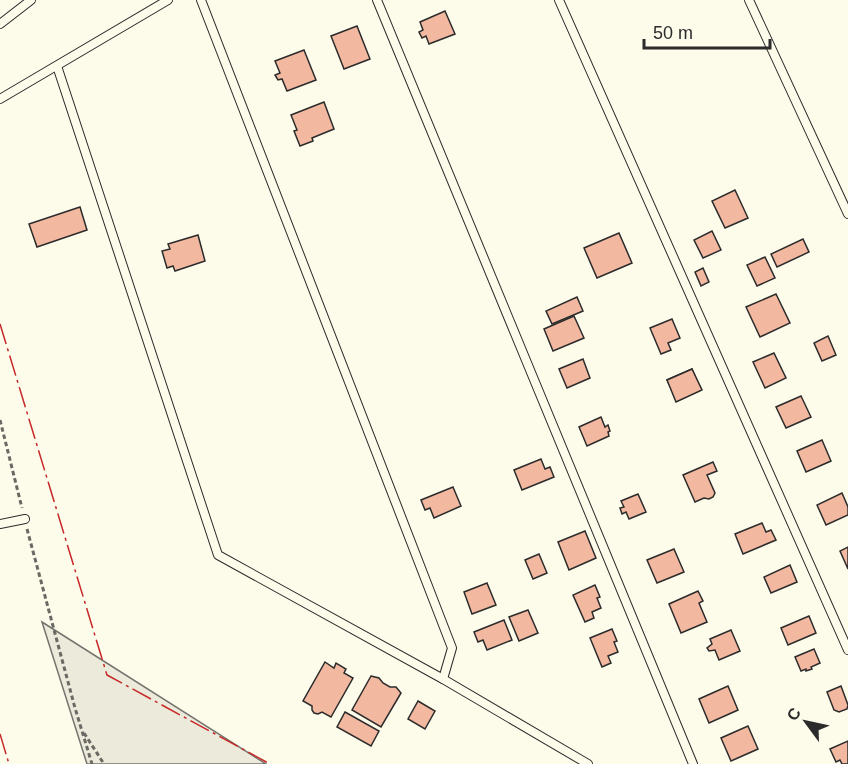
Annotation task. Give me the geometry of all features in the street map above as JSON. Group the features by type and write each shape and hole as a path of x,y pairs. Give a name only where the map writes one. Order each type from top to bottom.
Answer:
{"lane":[{"path":"0,24 31,0"},
{"path":"0,99 168,0"},
{"path":"201,0 452,648 443,679"},
{"path":"377,0 693,764"},
{"path":"559,0 848,650"},
{"path":"749,0 848,214"},
{"path":"57,66 218,555 443,679 588,764"},
{"path":"0,525 25,519"}],"path":[{"path":"0,420 92,764"},
{"path":"81,729 104,764"}],"shaded area":[{"path":"42,622 266,764 87,764"}],"building":[{"path":"445,11 455,34 429,44 426,36 422,38 419,32 423,30 420,22"},
{"path":"357,26 370,59 344,69 331,36"},
{"path":"304,50 316,80 287,91 282,79 278,80 275,75 280,73 275,61"},
{"path":"324,102 334,129 300,146 291,115"},
{"path":"735,190 748,218 725,228 712,201"},
{"path":"80,207 87,230 37,247 29,224"},
{"path":"712,231 721,250 703,258 694,240"},
{"path":"619,233 632,263 597,278 584,248"},
{"path":"198,235 205,261 175,271 173,266 167,268 162,251 170,249 168,244"},
{"path":"803,239 809,252 777,267 771,254"},
{"path":"765,257 775,278 757,286 747,265"},
{"path":"703,268 709,282 701,286 695,272"},
{"path":"776,294 790,323 760,337 746,307"},
{"path":"577,297 583,311 552,324 546,311"},
{"path":"574,316 584,338 553,351 544,329"},
{"path":"672,319 680,338 668,343 671,350 661,354 650,328"},
{"path":"828,336 836,355 822,361 814,343"},
{"path":"774,353 786,378 765,388 753,362"},
{"path":"583,359 590,378 567,388 559,369"},
{"path":"692,369 701,390 677,401 667,380"},
{"path":"692,369 702,390 676,402 667,380"},
{"path":"801,396 811,417 786,428 776,407"},
{"path":"601,417 605,427 608,425 609,436 587,446 579,427"},
{"path":"822,440 831,461 806,472 797,451"},
{"path":"541,459 545,469 550,467 554,477 522,490 514,470"},
{"path":"713,462 717,471 707,475 715,493 709,499 704,498 695,502 683,475"},
{"path":"453,487 461,506 434,518 430,508 425,510 421,500"},
{"path":"842,493 848,507 848,515 826,525 817,505"},
{"path":"638,494 646,512 629,519 626,512 622,514 620,508 624,507 621,501"},
{"path":"762,523 766,532 771,530 776,540 743,554 735,534"},
{"path":"585,531 596,558 569,570 558,542"},
{"path":"848,547 848,569 840,551"},
{"path":"674,549 684,572 657,583 647,560"},
{"path":"539,554 547,573 533,579 525,560"},
{"path":"790,565 797,582 771,593 764,577"},
{"path":"487,583 496,605 472,614 464,592"},
{"path":"595,585 600,597 597,598 601,608 592,612 594,618 585,622 573,595"},
{"path":"698,591 703,601 699,603 707,622 681,633 669,604"},
{"path":"528,610 538,633 519,641 509,617"},
{"path":"809,616 816,633 788,645 781,628"},
{"path":"504,620 512,640 487,650 483,640 478,642 474,632"},
{"path":"612,629 617,641 614,642 618,652 608,656 611,663 602,667 590,638"},
{"path":"731,630 740,651 719,660 715,650 709,651 707,648 712,644 710,639"},
{"path":"814,649 820,663 811,667 812,669 801,671 795,657"},
{"path":"325,662 334,668 336,663 346,669 344,673 353,678 331,717 322,712 314,713 312,706 303,701"},
{"path":"371,676 379,678 390,687 396,687 401,693 381,727 352,710"},
{"path":"728,686 738,710 709,723 699,699"},
{"path":"841,686 848,705 847,709 839,712 834,710 827,692"},
{"path":"418,701 435,711 425,729 408,719"},
{"path":"345,712 379,731 371,746 337,727"},
{"path":"748,726 758,749 731,761 721,738"},
{"path":"848,741 848,764 842,764 840,760 836,762 830,749"}],"power":[{"path":"0,324 107,675 270,764"},
{"path":"0,734 9,764"}]}
